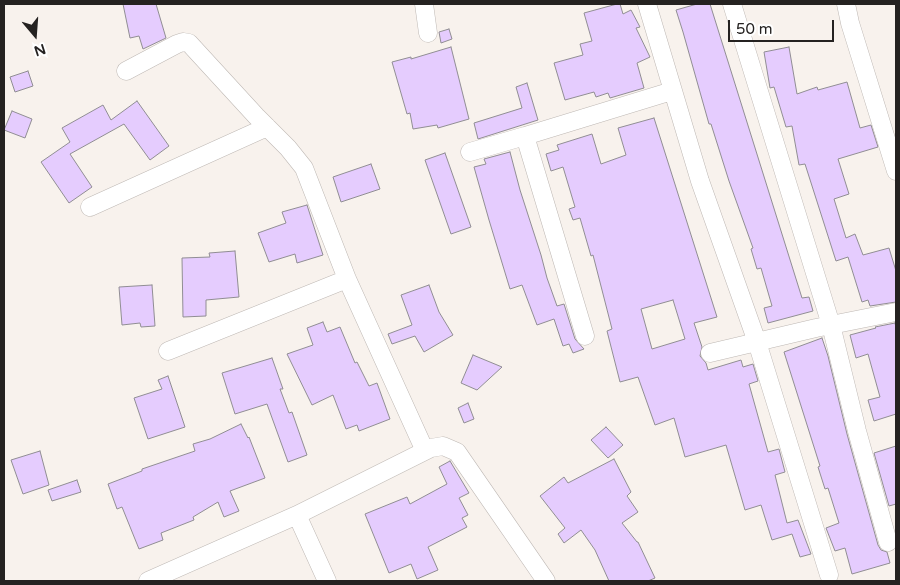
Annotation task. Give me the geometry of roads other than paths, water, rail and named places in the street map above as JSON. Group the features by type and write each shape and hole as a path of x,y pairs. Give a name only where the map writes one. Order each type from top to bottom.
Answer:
{"street":[{"path":"424,4 428,33"},
{"path":"647,4 700,182 757,342 829,575"},
{"path":"732,4 831,325 857,431 888,542"},
{"path":"846,4 850,23 896,171"},
{"path":"126,71 177,44 189,43 288,148 304,168 347,279 425,451"},
{"path":"470,152 672,91"},
{"path":"90,207 267,127"},
{"path":"526,136 585,336"},
{"path":"168,351 347,279"},
{"path":"710,353 896,312"},
{"path":"148,581 297,515 425,451 443,446 456,452 546,581"},
{"path":"297,515 327,581"}]}
